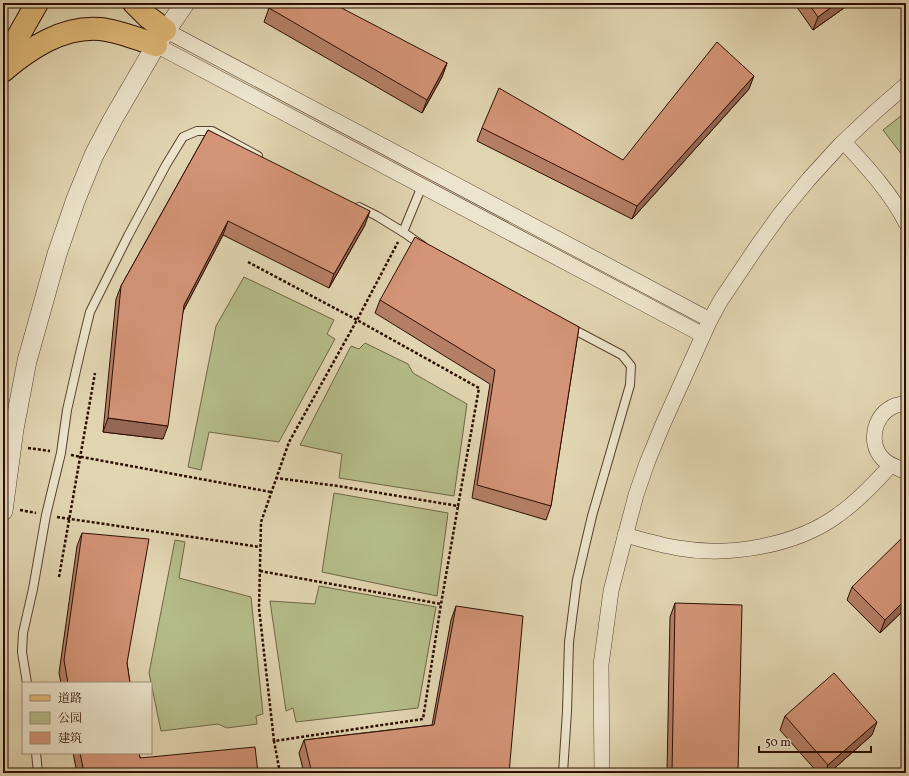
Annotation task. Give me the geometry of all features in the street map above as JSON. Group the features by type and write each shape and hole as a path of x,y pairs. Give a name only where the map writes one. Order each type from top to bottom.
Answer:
{"main road":[{"path":"3,63 37,3"},
{"path":"134,3 148,17 160,38"},
{"path":"3,70 19,57 56,37 70,32 99,29 117,33 160,38"}],"street":[{"path":"3,511 11,446 27,361 57,254 76,199 94,155 135,79 160,38 185,3"},
{"path":"160,38 422,186 703,335"},
{"path":"160,38 710,320"},
{"path":"602,773 601,665 612,590 636,495 663,424 710,320 721,300 782,212 809,179 844,142 906,85"},
{"path":"844,142 889,196 906,222"},
{"path":"906,404 892,407 884,413 878,421 874,431 874,441 877,451 883,459 891,465 906,471"},
{"path":"625,535 679,548 706,551 728,551 760,547 788,540 814,530 838,516 859,498 891,465"}],"lane":[{"path":"28,682 22,652 24,633 46,515 61,453 67,410 90,312 166,164 183,137 197,131 212,131 266,160"},
{"path":"402,232 422,186"},
{"path":"349,202 377,216 431,251"},
{"path":"562,324 622,355 632,366 630,385 592,516 577,580 569,642 563,773"},
{"path":"36,754 38,773"}],"path":[{"path":"280,773 274,741 260,608 261,522 289,442 357,320 402,232"},
{"path":"248,262 357,320 479,388 441,604 423,719 274,741"},
{"path":"59,577 94,374"},
{"path":"11,446 80,456 271,492"},
{"path":"276,478 338,486 458,506"},
{"path":"4,507 69,520 260,547"},
{"path":"260,571 441,604"}],"green space":[{"path":"906,112 906,160 883,130"},
{"path":"244,277 334,320 327,334 335,339 279,442 209,432 201,470 188,467 216,326"},
{"path":"365,343 408,364 413,373 467,404 454,496 339,478 342,454 300,445 351,346 359,349"},
{"path":"334,493 448,513 437,596 322,572"},
{"path":"175,540 185,542 179,578 251,597 263,714 256,716 257,724 227,728 218,724 161,731 149,673"},
{"path":"319,586 436,607 418,708 296,722 293,708 286,711 270,601 315,604"}],"building":[{"path":"272,3 332,3 447,63 427,100 269,8"},
{"path":"808,3 837,3 818,17"},
{"path":"717,42 754,76 637,206 482,128 499,88 623,160"},
{"path":"208,130 370,211 334,274 228,221 184,305 168,426 108,418 121,286"},
{"path":"415,237 579,327 551,506 477,485 495,370 380,300"},
{"path":"82,533 149,539 127,663 130,682 68,682 64,660"},
{"path":"906,534 906,599 885,620 852,587"},
{"path":"675,603 742,605 738,773 672,773"},
{"path":"456,606 523,616 509,773 312,773 304,740 434,725"},
{"path":"834,673 877,722 828,765 785,716"},
{"path":"255,747 258,773 84,773 80,754 139,754 140,758"}]}
